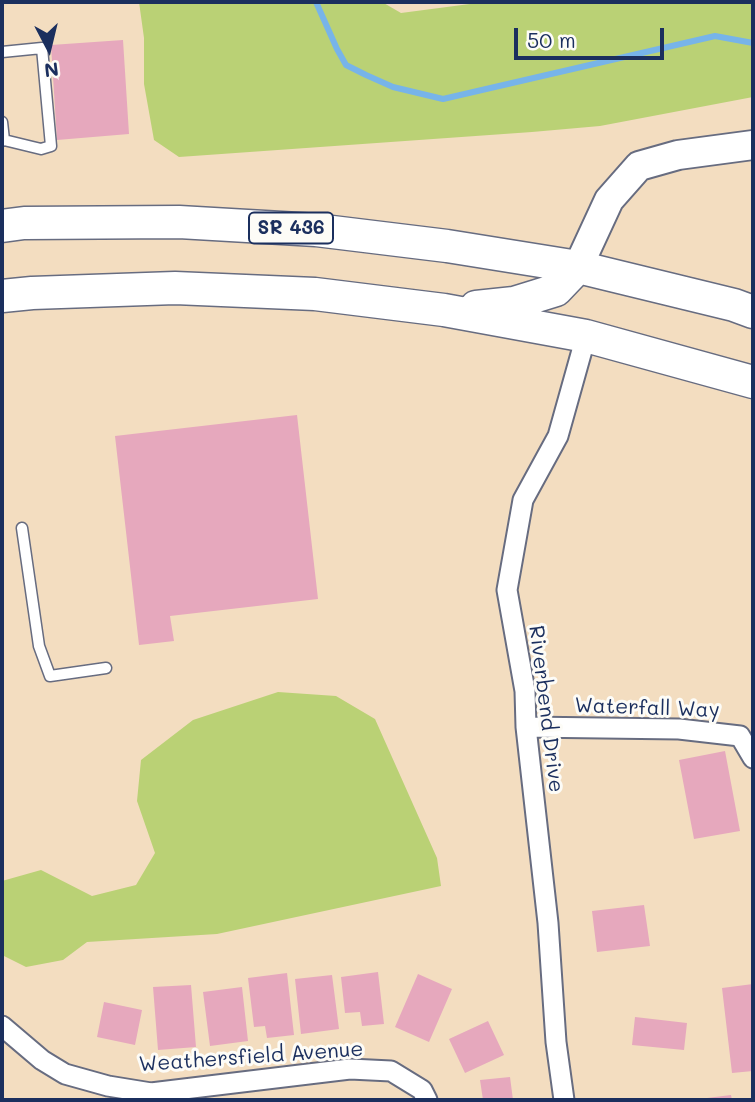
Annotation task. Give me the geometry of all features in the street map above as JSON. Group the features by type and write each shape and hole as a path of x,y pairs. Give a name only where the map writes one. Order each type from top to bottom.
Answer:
{"main road":[{"path":"444,310 513,303 556,290 578,267 609,200 639,166 678,155 753,145"},
{"name":"SR 436","path":"2,226 24,223 179,222 316,230 447,246 578,267 753,312"},
{"path":"2,296 175,288 315,294 444,310 586,336 753,382"}],"street":[{"name":"Riverbend Drive","path":"564,1100 556,1042 548,923 526,727 525,691 507,590 523,500 558,436 586,336"},
{"name":"Waterfall Way","path":"526,727 679,729 740,736 753,758"},
{"name":"Weathersfield Avenue","path":"2,1026 42,1060 65,1074 108,1086 151,1093 351,1069 391,1071 422,1090 427,1100"}],"lane":[{"path":"2,52 42,48 51,146 41,149 3,141 2,122"},
{"path":"23,528 38,646 50,676 106,668"}],"green space":[{"path":"139,2 382,2 401,13 485,2 753,2 753,97 600,126 179,157 154,140 144,84 144,38"},
{"path":"278,692 336,696 375,719 437,858 441,886 217,934 87,942 63,960 26,967 2,955 2,881 41,870 92,896 136,885 155,853 137,801 141,760 193,720"}],"building":[{"path":"123,40 129,134 57,140 51,45"},
{"path":"297,415 318,599 170,616 174,641 139,645 115,436"},
{"path":"725,751 740,831 694,839 679,760"},
{"path":"644,905 650,946 597,952 592,911"},
{"path":"378,972 384,1024 362,1026 360,1012 345,1013 341,977"},
{"path":"287,973 294,1035 267,1038 265,1026 254,1027 248,978"},
{"path":"418,974 452,989 429,1042 395,1027"},
{"path":"332,975 339,1029 301,1034 295,979"},
{"path":"753,984 753,1071 732,1073 722,988"},
{"path":"191,985 196,1047 158,1050 153,987"},
{"path":"242,987 248,1041 210,1046 203,992"},
{"path":"104,1002 142,1010 135,1045 97,1037"},
{"path":"635,1017 687,1023 684,1050 632,1045"},
{"path":"488,1021 504,1055 465,1073 449,1039"},
{"path":"510,1077 513,1100 483,1100 480,1080"},
{"path":"731,1095 732,1100 699,1100 699,1099"}],"waterway":[{"path":"316,2 346,65 393,87 443,99 715,36 753,43"}]}
